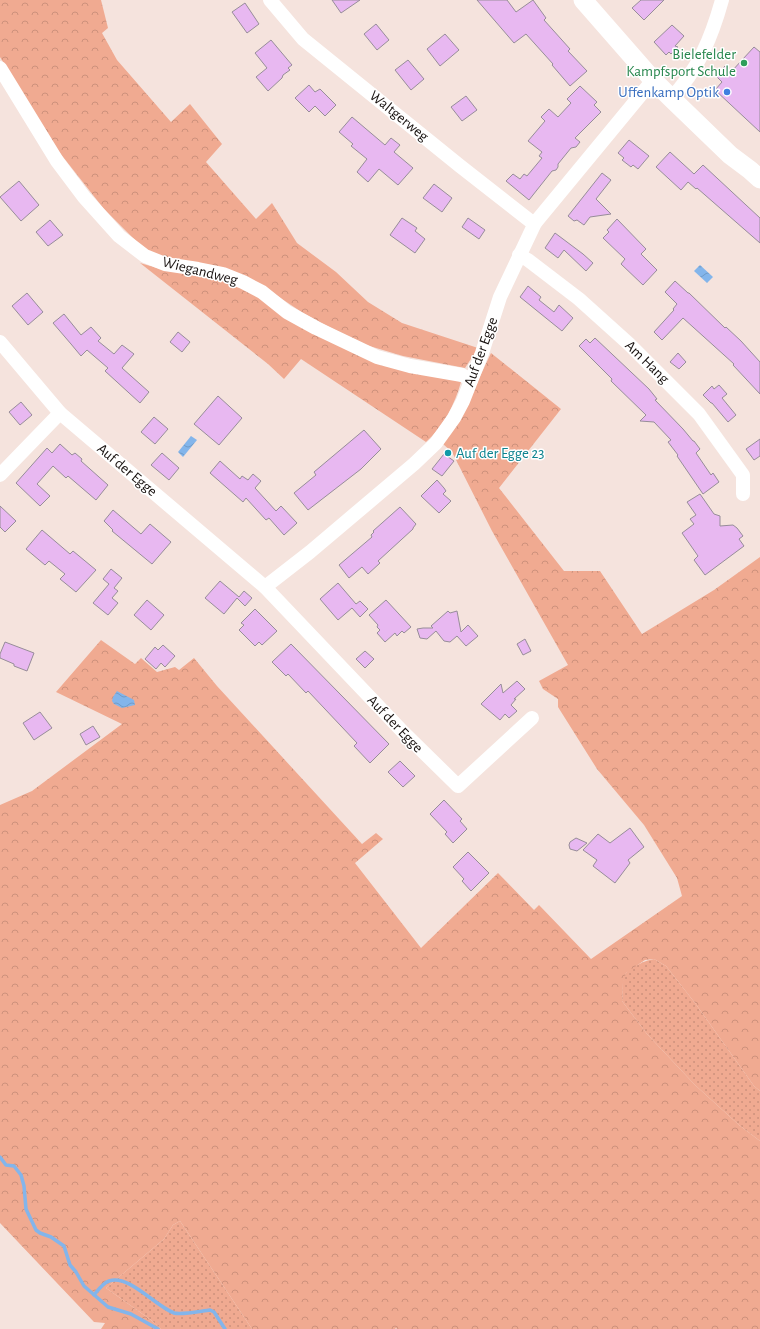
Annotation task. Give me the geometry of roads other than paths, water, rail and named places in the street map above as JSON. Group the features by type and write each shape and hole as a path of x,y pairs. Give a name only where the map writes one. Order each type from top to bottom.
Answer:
{"main road":[{"path":"583,0 653,80 730,156 760,179"}],"street":[{"name":"Waltgerweg","path":"270,0 303,39 460,166 529,220 535,223"},
{"path":"671,98 689,78 700,58 712,30 722,0"},
{"name":"Wiegandweg","path":"0,68 57,161 84,197 119,236 144,256 165,264 223,274 243,282 262,292 287,312 316,328 377,357 410,366 462,376 471,380"},
{"name":"Auf der Egge","path":"265,587 310,552 414,464 436,443 463,401 500,297 535,223 653,80"},
{"name":"Am Hang","path":"519,255 528,260 579,299 629,344 699,414 742,475 743,494"},
{"name":"Auf der Egge","path":"0,342 60,413 265,587 403,732 458,786 532,718"},
{"path":"0,475 60,413"}],"water":[{"path":"700,265 713,277 707,283 694,271"},
{"path":"191,436 197,440 183,457 178,452"},
{"path":"117,691 134,700 135,705 122,708 114,704 112,701"}],"waterway":[{"path":"0,1157 6,1165 14,1166 21,1175 24,1186 26,1209 36,1230 51,1237 64,1246 70,1265 84,1286 108,1307 131,1314 158,1329"},
{"path":"94,1295 109,1281 117,1280 125,1282 174,1313 210,1310 214,1312 225,1329"}],"place":[{"name":"Bielefelder Kampfsport Schule","path":"744,63"},
{"name":"Uffenkamp Optik","path":"727,92"},
{"name":"Auf der Egge 23","path":"448,453"}]}
